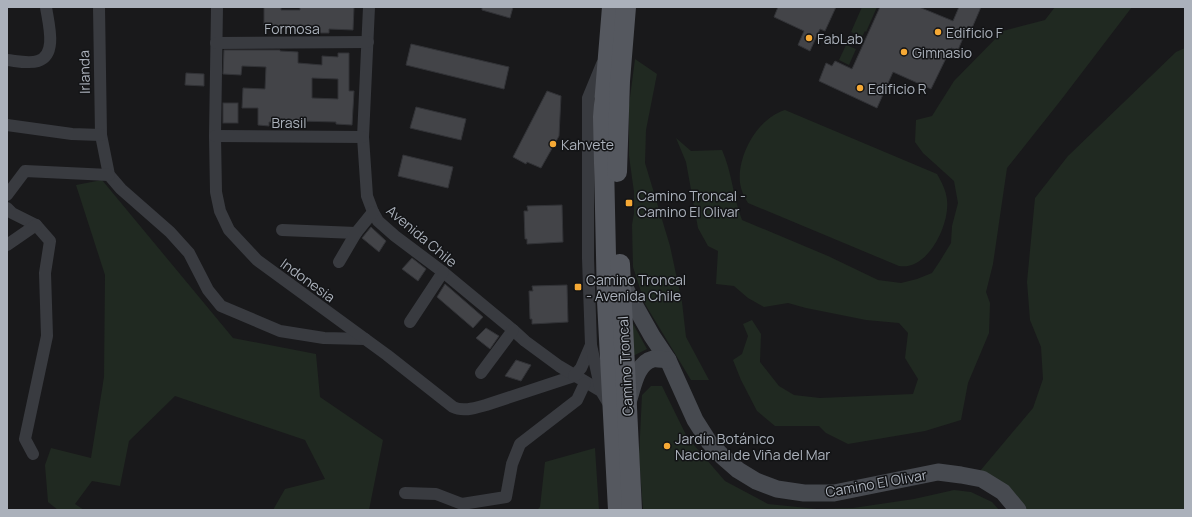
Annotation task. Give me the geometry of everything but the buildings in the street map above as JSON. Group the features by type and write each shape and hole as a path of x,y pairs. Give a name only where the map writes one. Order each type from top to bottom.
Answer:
{"main road":[{"name":"Camino Troncal","path":"612,7 603,117 607,301 632,510"},
{"name":"Camino Troncal","path":"618,510 620,278 617,156 620,81 626,7"},
{"name":"Camino El Olivar","path":"620,278 652,336 668,360 695,420 709,442 738,470 756,481 777,489 804,493 834,493 938,472 982,479 1003,492 1018,510"},
{"path":"620,407 644,363 653,358 668,360"}],"street":[{"path":"7,60 31,62 39,61 46,57 50,45 46,7"},
{"name":"Irlanda","path":"99,7 101,135 109,174"},
{"name":"Indonesia","path":"217,7 215,136 216,192 220,211 228,230 257,260 387,355 458,410 471,409 486,405 574,376"},
{"name":"Avenida Chile","path":"369,7 363,137 367,196 378,221 395,236 443,272 455,284 513,330 525,342 574,376 601,391"},
{"name":"Formosa","path":"216,43 368,42"},
{"name":"Camino Troncal","path":"601,391 591,345 588,258 588,98 608,50"},
{"path":"7,125 72,134 101,135"},
{"name":"Brasil","path":"215,136 363,137"},
{"path":"7,195 25,170 109,174 121,190 170,232 189,253 208,290 221,306 280,331 324,338 365,339"},
{"path":"7,208 12,213 36,225 50,241 45,273 47,336 25,438 33,454"},
{"path":"338,262 356,232 373,212"},
{"path":"7,245 36,225"},
{"path":"282,230 356,232"},
{"path":"410,322 443,272"},
{"path":"481,373 513,330"},
{"name":"Camino Troncal","path":"574,376 581,368 591,345"},
{"path":"405,493 436,494 462,504 506,497 512,464 520,444 577,400 585,383"},
{"path":"601,391 620,407"}],"shaded area":[{"path":"862,7 877,7 866,32 865,31 862,37 851,32"},
{"path":"1055,7 1132,7 1007,168 993,264 986,292 990,303 989,333 968,383 961,420 925,431 848,444 826,433 819,426 775,426 757,411 741,380 733,360 742,354 748,336 743,324 752,320 761,334 760,362 779,386 794,395 820,398 913,394 918,379 905,358 908,333 899,323 866,320 788,303 764,307 748,298 734,286 716,284 718,251 708,246 698,228 686,162 676,138 691,151 722,150 742,220 828,256 878,280 901,283 917,279 932,273 951,243 952,226 958,203 954,181 923,153 915,142 916,120 932,116 954,81 1003,31 1045,20"},
{"path":"846,45 856,49 849,65 839,60"},
{"path":"1185,48 1185,510 1022,510 980,471 1033,408 1043,379 1041,347 1030,320 1027,282 1035,198 1068,156 1176,52"},
{"path":"635,59 657,74 646,130 645,163 670,246 682,302 686,337 709,380 691,380 645,304 633,267 632,225 634,213 634,192 629,156 629,105"},
{"path":"785,110 937,174 946,193 947,210 941,233 928,254 910,266 899,266 748,203 740,183 742,161 746,150 758,129 775,114"},
{"path":"102,180 233,338 316,354 320,397 383,440 369,510 273,510 285,489 325,479 305,440 175,396 129,441 120,486 92,481 75,504 84,510 58,510 48,502 45,465 51,448 91,458 104,377 105,275 76,185"},
{"path":"631,320 647,349 633,356"},
{"name":"Jardín Botánico Nacional de Viña del Mar","path":"651,386 662,386 687,437 725,481 768,504 817,509 853,508 914,499 954,490 971,492 992,502 999,510 643,510 639,456 642,395"},
{"path":"595,448 599,510 537,510 540,507 545,462"}],"place":[{"name":"Edificio F","path":"938,32"},
{"name":"FabLab","path":"809,38"},
{"name":"Gimnasio","path":"904,52"},
{"name":"Edificio R","path":"860,88"},
{"name":"Kahvete","path":"553,144"},
{"name":"Camino Troncal - Camino El Olivar","path":"629,203"},
{"name":"Camino Troncal - Avenida Chile","path":"578,287"},
{"name":"Jardín Botánico Nacional de Viña del Mar","path":"667,446"}]}
